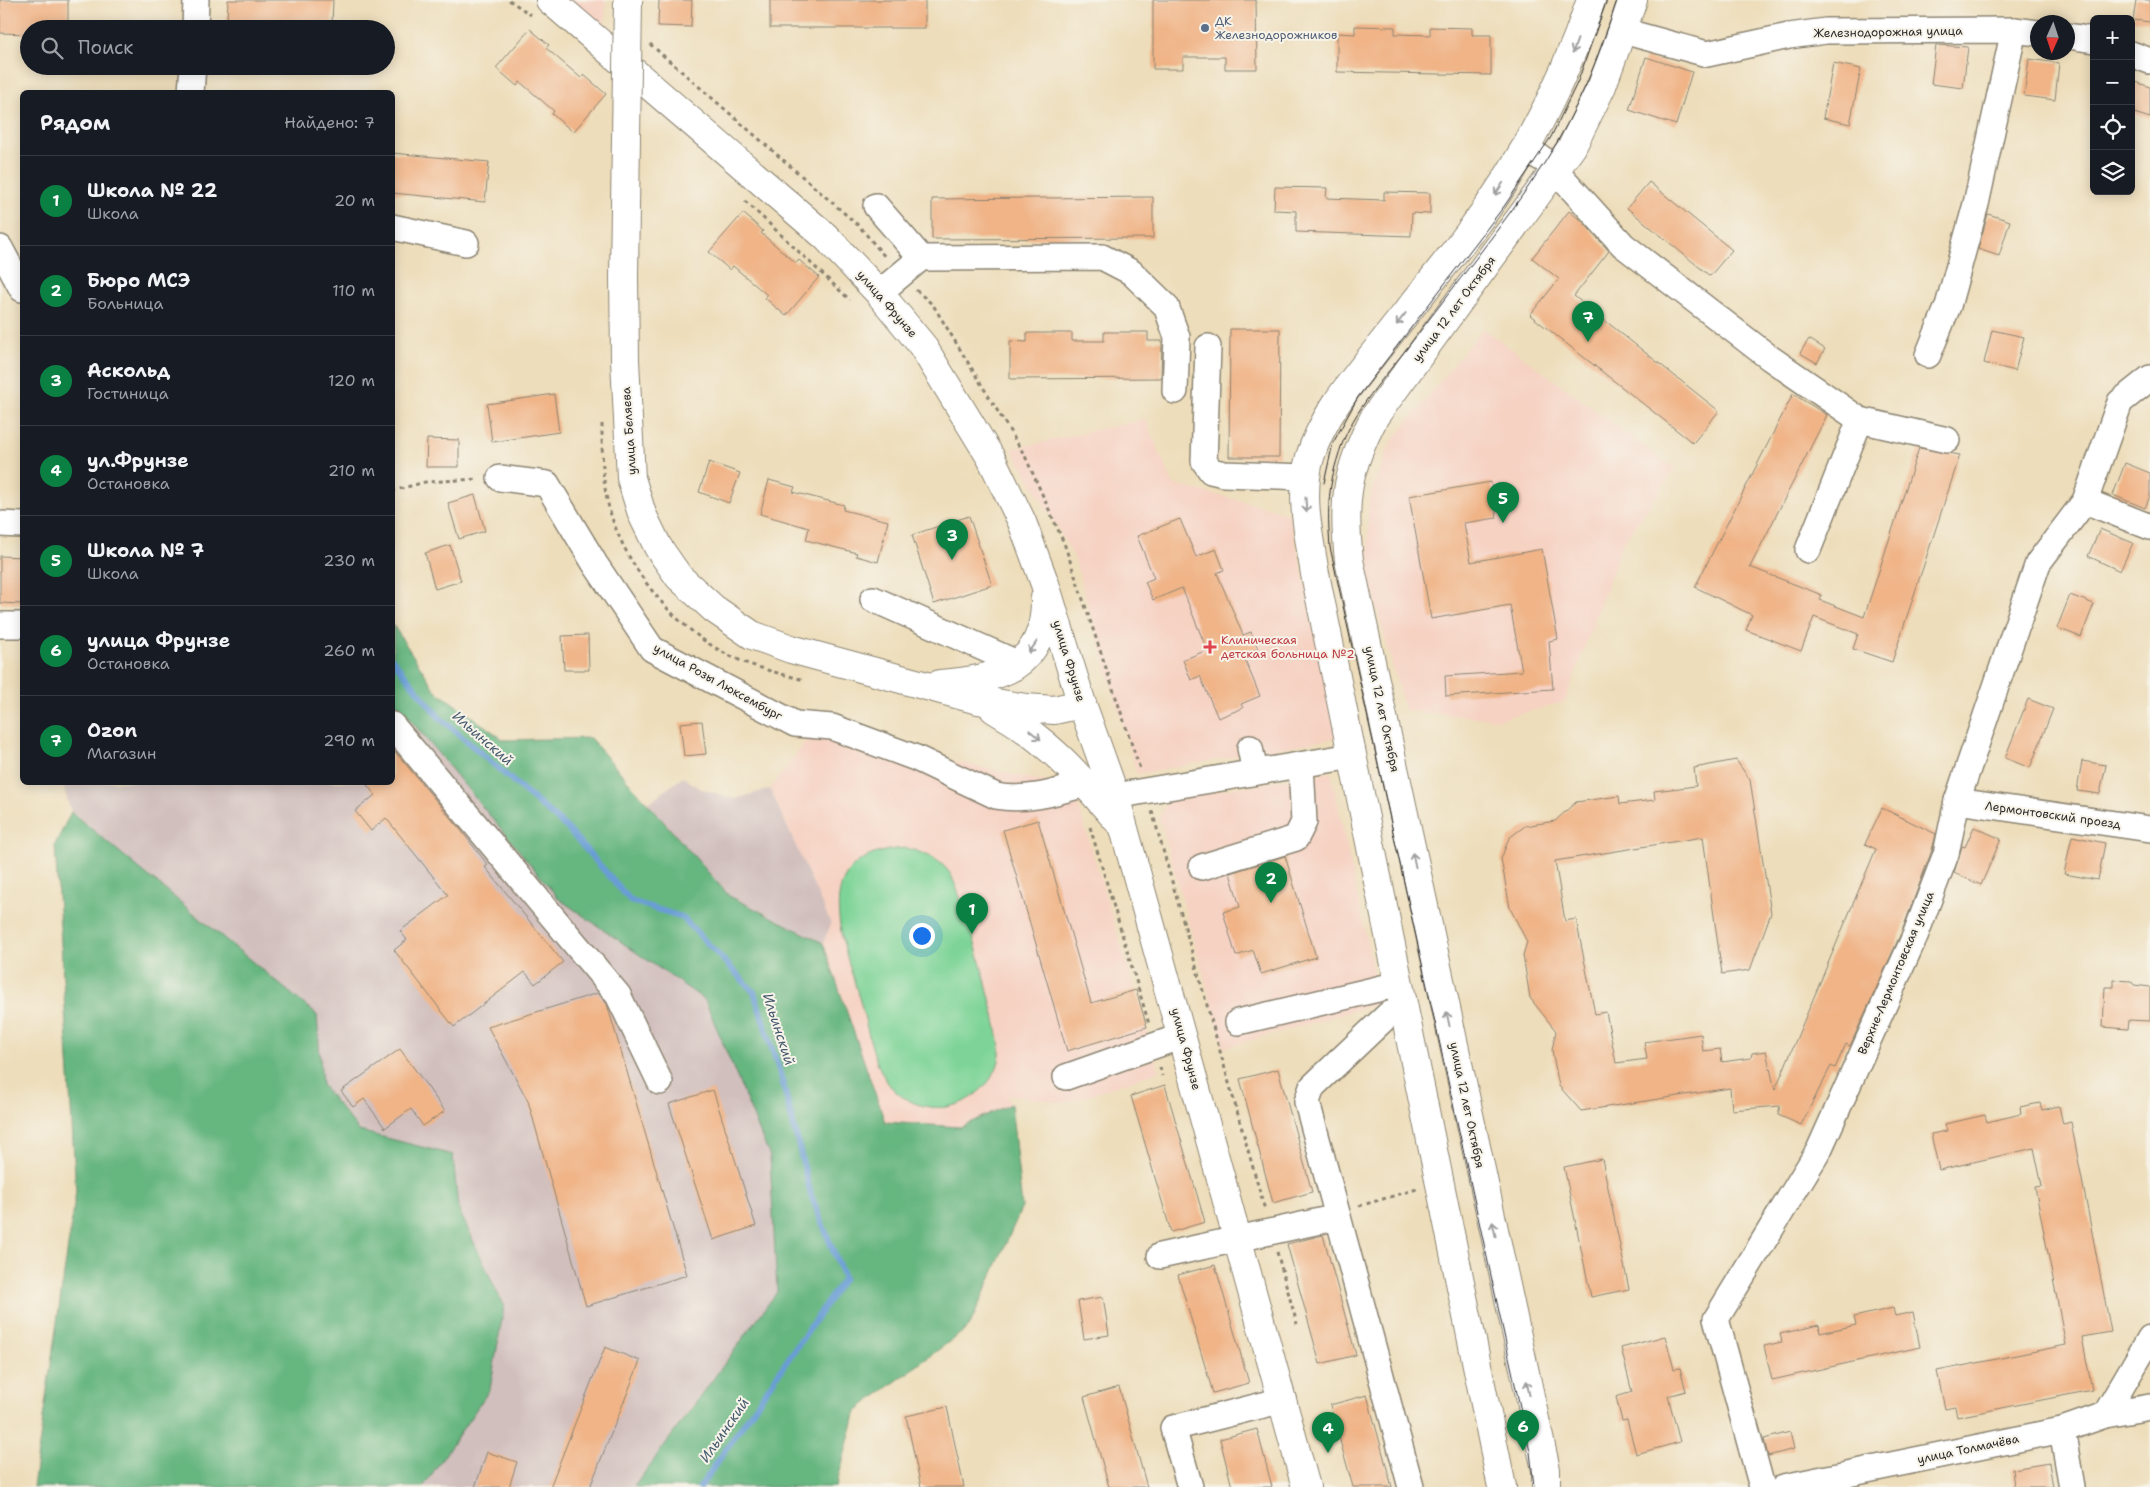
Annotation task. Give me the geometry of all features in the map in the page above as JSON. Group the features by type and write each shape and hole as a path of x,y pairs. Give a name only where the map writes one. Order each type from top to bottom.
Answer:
{"main road":[{"name":"улица Беляева","path":"628,0 624,276 625,360 631,478 642,514 658,547 679,577 714,609 752,635 791,649 978,700"},
{"path":"1502,1487 1315,574 1305,498 1306,477 1310,458 1323,426 1347,388 1470,232 1526,149 1571,58 1591,0"},
{"name":"улица 12 лет Октября","path":"1546,1487 1546,1470 1349,560 1346,498 1358,450 1375,416 1572,147 1602,86 1633,0"},
{"name":"улица Фрунзе","path":"543,10 826,237 879,293 922,345 991,458 1022,522 1045,584 1082,704 1114,796 1306,1487"},
{"path":"925,685 973,681 994,676 1013,668 1035,647 1042,632 1045,611 1045,584"},
{"path":"978,700 1023,725 1055,751 1123,827"},
{"path":"978,700 1026,708 1054,710 1082,704"}],"street":[{"path":"195,20 196,0"},
{"name":"Железнодорожная улица","path":"1623,31 1707,54 1789,36 1826,31 2026,31"},
{"path":"1928,354 1948,306 2026,31"},
{"path":"2075,37 2090,39"},
{"path":"2135,55 2150,61"},
{"path":"1526,149 1546,161 1623,245 1770,358 1860,420 1948,440"},
{"path":"876,206 921,258"},
{"path":"395,228 466,243"},
{"path":"0,248 20,286"},
{"path":"879,293 921,258 1102,256 1131,272 1166,306 1178,337 1175,391"},
{"path":"1208,346 1204,461 1212,471 1224,474 1306,477"},
{"name":"Верхне-Лермонтовская улица","path":"1762,1487 1716,1319 1819,1150 1915,936 1946,854 1957,801 2038,563 2085,501 2120,402 2150,378"},
{"path":"1808,550 1860,420"},
{"name":"улица Розы Люксембург","path":"500,478 547,484 595,564 652,648 722,687 795,724 832,727 916,758 996,796 1010,799 1027,798 1086,784"},
{"path":"2085,501 2150,527"},
{"path":"0,524 20,525"},
{"path":"872,599 1010,660 1013,668"},
{"path":"0,625 20,625"},
{"path":"395,729 618,995 660,1082"},
{"path":"1114,796 1252,760 1301,764 1352,756"},
{"path":"1202,867 1296,838 1304,822 1301,764"},
{"name":"Лермонтовский проезд","path":"1957,801 2150,829"},
{"path":"1238,1022 1399,984"},
{"path":"1405,1011 1389,1014 1312,1087 1307,1102 1411,1487"},
{"path":"1066,1076 1182,1036"},
{"path":"1160,1256 1337,1215"},
{"path":"2105,1415 2150,1338"},
{"path":"1190,1487 1173,1428 1283,1400"},
{"name":"улица Толмачёва","path":"1784,1487 2062,1430 2105,1415 2150,1407"},
{"path":"2062,1430 2072,1487"}],"path":[{"path":"509,0 543,10"},
{"path":"644,38 859,226 900,275"},
{"path":"738,195 854,304"},
{"path":"602,422 602,450 608,504 623,546 650,590 679,620 738,660 811,681"},
{"path":"395,490 425,482 500,478"},
{"path":"1090,826 1155,1045 1162,1076"},
{"path":"1337,1215 1419,1189"}],"shaded area":[{"path":"570,0 606,0 604,35"},
{"path":"1483,328 1675,469 1622,544 1565,702 1499,719 1405,711 1368,576 1368,502 1390,444"},
{"name":"Клиническая детская больница №2","path":"1145,419 1173,484 1289,513 1341,737 1137,774 1074,557 1012,449"},
{"path":"395,701 559,899 705,999 770,1157 777,1292 634,1487 423,1487 490,1389 504,1307 458,1208 453,1156 359,1131 322,1085 316,1015 71,812 63,785 395,785"},
{"path":"814,730 1073,788 1159,1071 1067,1103 1007,1095 1011,1104 960,1127 885,1122 823,943 831,924 770,789"},
{"path":"1331,772 1380,1003 1224,1048 1159,817 1169,799"},
{"path":"683,777 699,788 735,799 770,789 831,924 823,943 729,896 648,803"}],"green space":[{"path":"395,628 436,691 504,740 590,738 729,896 823,943 885,1122 960,1127 1011,1104 1022,1207 969,1327 856,1411 836,1487 634,1487 777,1292 770,1157 705,1000 559,899 395,701"},
{"path":"71,812 317,1015 322,1085 359,1131 453,1155 458,1208 504,1307 490,1389 423,1487 33,1487 76,1191 55,845"},
{"path":"907,848 925,854 940,863 949,872 955,884 980,961 999,1040 999,1062 992,1076 976,1094 953,1106 922,1106 903,1097 888,1083 878,1065 871,1044 845,951 840,926 839,903 843,882 854,865 875,854"}],"building":[{"path":"0,0 68,0 68,20 20,20 20,34 0,33"},
{"path":"228,0 333,0 332,20 227,20"},
{"path":"659,0 692,0 691,27 658,26"},
{"path":"770,0 925,0 925,28 770,28"},
{"name":"ДК Железнодорожников","path":"1153,0 1256,0 1257,69 1225,69 1225,57 1183,57 1183,69 1153,69"},
{"path":"2136,0 2150,0 2150,22 2135,20 2134,15"},
{"path":"1355,26 1395,27 1395,34 1430,35 1430,27 1472,28 1472,35 1491,35 1491,75 1337,72 1337,33 1355,34"},
{"path":"530,29 549,45 546,48 581,78 584,75 606,94 573,132 552,114 554,111 520,82 517,86 496,68"},
{"path":"1936,45 1968,47 1963,88 1931,84"},
{"path":"1646,57 1692,72 1676,125 1629,110"},
{"path":"2029,59 2059,63 2055,100 2024,96"},
{"path":"1833,63 1861,69 1850,124 1823,118"},
{"path":"2136,82 2150,87 2150,118 2135,113"},
{"path":"395,153 489,162 485,202 395,193"},
{"path":"1649,182 1732,250 1710,276 1627,208"},
{"path":"1275,187 1327,188 1326,198 1384,200 1384,192 1430,193 1430,214 1412,213 1411,236 1296,232 1296,211 1274,210"},
{"path":"1153,197 1153,238 932,239 932,199"},
{"path":"1569,211 1582,221 1609,251 1574,296 1719,411 1693,443 1530,315 1559,279 1532,258"},
{"path":"743,213 763,231 761,233 796,263 799,260 819,277 786,316 765,298 767,295 733,266 730,270 709,252"},
{"path":"1988,214 2010,221 1999,256 1978,249"},
{"path":"1230,329 1280,329 1279,457 1229,457"},
{"path":"1992,330 2024,337 2015,371 1984,363"},
{"path":"1104,332 1148,332 1148,341 1162,341 1161,378 1010,379 1010,341 1027,342 1027,333 1072,333 1072,341 1104,341"},
{"path":"1809,339 1825,349 1817,363 1800,353"},
{"path":"554,394 559,432 492,442 487,404"},
{"path":"1793,394 1827,415 1750,567 1822,595 1820,600 1864,617 1919,448 1960,455 1892,662 1853,649 1858,634 1814,617 1801,651 1746,630 1752,615 1695,587"},
{"path":"427,439 459,440 459,467 426,467"},
{"path":"709,462 740,473 729,503 699,492"},
{"path":"2125,463 2150,473 2150,496 2145,508 2113,495"},
{"path":"769,480 795,487 793,492 844,505 843,510 888,521 878,562 856,556 857,553 806,540 809,528 760,514"},
{"path":"1491,482 1497,518 1464,523 1471,562 1542,549 1558,639 1549,641 1553,689 1446,696 1445,676 1522,671 1510,605 1431,619 1409,496"},
{"path":"475,495 485,531 459,539 448,503"},
{"path":"969,516 992,585 934,604 912,535"},
{"path":"1180,519 1196,557 1216,549 1224,570 1217,573 1243,635 1251,632 1258,649 1243,655 1260,696 1241,704 1243,708 1218,718 1200,676 1191,680 1183,660 1207,650 1182,588 1153,600 1145,582 1154,578 1137,536"},
{"path":"2100,529 2133,543 2120,571 2088,556"},
{"path":"450,545 461,581 435,589 425,553"},
{"path":"0,556 20,557 20,604 0,603"},
{"path":"2070,595 2094,604 2081,637 2057,628"},
{"path":"588,635 589,670 564,670 562,636"},
{"path":"2028,699 2053,709 2030,768 2005,758"},
{"path":"702,721 706,754 684,756 680,723"},
{"path":"395,752 459,828 488,865 485,867 563,962 535,984 525,972 454,1027 394,950 407,940 400,931 448,895 386,818 371,831 355,811 375,795 367,785 395,785"},
{"path":"1736,760 1750,780 1771,913 1750,970 1722,974 1703,837 1555,861 1565,921 1576,919 1595,1014 1606,1012 1616,1063 1647,1059 1644,1042 1701,1034 1703,1051 1720,1049 1722,1062 1751,1058 1752,1053 1766,1051 1775,1090 1876,849 1865,844 1882,808 1936,834 1932,850 1902,931 1850,1046 1846,1044 1835,1068 1831,1066 1801,1125 1778,1115 1780,1106 1732,1110 1730,1088 1581,1111 1559,1086 1552,1050 1556,1031 1530,998 1523,955 1527,942 1510,908 1501,859 1509,838 1525,826 1555,821 1576,802 1619,796 1620,804 1655,800 1654,791 1696,786 1694,768"},
{"path":"2082,761 2106,765 2100,794 2077,791"},
{"path":"1038,820 1091,1003 1136,990 1147,1027 1067,1051 1003,830"},
{"path":"1974,827 2001,839 1981,885 1954,873 1962,846 1965,847"},
{"path":"2072,836 2105,843 2098,880 2064,874"},
{"path":"1285,856 1316,957 1261,974 1253,950 1236,956 1223,912 1240,907 1230,873"},
{"path":"2114,980 2131,981 2134,985 2150,987 2150,1021 2129,1020 2128,1029 2103,1027 2105,987 2114,987"},
{"path":"598,993 607,1004 687,1275 586,1306 528,1101 488,1027"},
{"path":"400,1049 445,1111 423,1126 411,1109 385,1128 364,1099 353,1107 341,1091"},
{"path":"1278,1069 1312,1192 1273,1203 1240,1079"},
{"path":"1165,1085 1205,1222 1171,1232 1131,1096"},
{"path":"713,1090 756,1226 713,1240 669,1104"},
{"path":"2040,1103 2042,1110 2059,1106 2063,1124 2071,1122 2111,1332 2082,1337 2092,1390 1957,1417 1955,1407 1945,1409 1937,1371 2066,1345 2035,1187 2042,1186 2034,1148 1939,1170 1931,1134 1947,1131 1945,1124 1985,1115 1987,1122 2021,1114 2020,1107"},
{"path":"1602,1159 1629,1289 1591,1297 1564,1167"},
{"path":"1323,1235 1356,1355 1320,1364 1287,1244"},
{"path":"1215,1265 1249,1383 1213,1393 1178,1275"},
{"path":"1103,1297 1109,1335 1084,1339 1078,1301"},
{"path":"1893,1308 1895,1316 1913,1312 1920,1347 1772,1380 1764,1346 1782,1342 1780,1334 1819,1325 1820,1333 1856,1325 1854,1317"},
{"path":"1665,1336 1674,1369 1680,1368 1686,1391 1668,1396 1680,1442 1636,1454 1627,1420 1622,1421 1616,1397 1632,1392 1621,1348"},
{"path":"605,1347 640,1361 590,1487 550,1487"},
{"path":"1119,1387 1147,1487 1109,1487 1084,1397"},
{"path":"1367,1395 1392,1487 1353,1487 1330,1405"},
{"path":"947,1407 964,1487 921,1487 906,1416"},
{"path":"1257,1429 1272,1487 1232,1487 1220,1439"},
{"path":"1790,1432 1794,1449 1768,1456 1764,1439"},
{"path":"487,1452 517,1462 509,1487 475,1487"},
{"path":"2049,1463 2053,1487 2014,1487 2012,1469"}],"waterway":[{"name":"Ильинский","path":"395,663 439,717 567,828 631,901 682,917 754,992 782,1080 811,1195 844,1278 700,1487"}],"tram line":[{"path":"1324,483 1333,443 1358,397 1505,205 1551,137 1578,81 1607,0"},
{"path":"1534,1487 1530,1452 1330,547 1329,508 1333,473 1341,447 1354,420 1370,395 1495,233 1557,143 1587,83 1617,0"}],"place":[{"name":"ДК Железнодорожников","path":"1205,28"},
{"name":"Ozon","path":"1588,342"},
{"name":"Школа № 7","path":"1503,523"},
{"name":"Аскольд","path":"952,560"},
{"name":"Клиническая детская больница №2","path":"1210,647"},
{"name":"Бюро МСЭ","path":"1271,903"},
{"name":"Школа № 22","path":"972,934"},
{"name":"улица Фрунзе","path":"1523,1451"},
{"name":"ул.Фрунзе","path":"1328,1453"}]}
